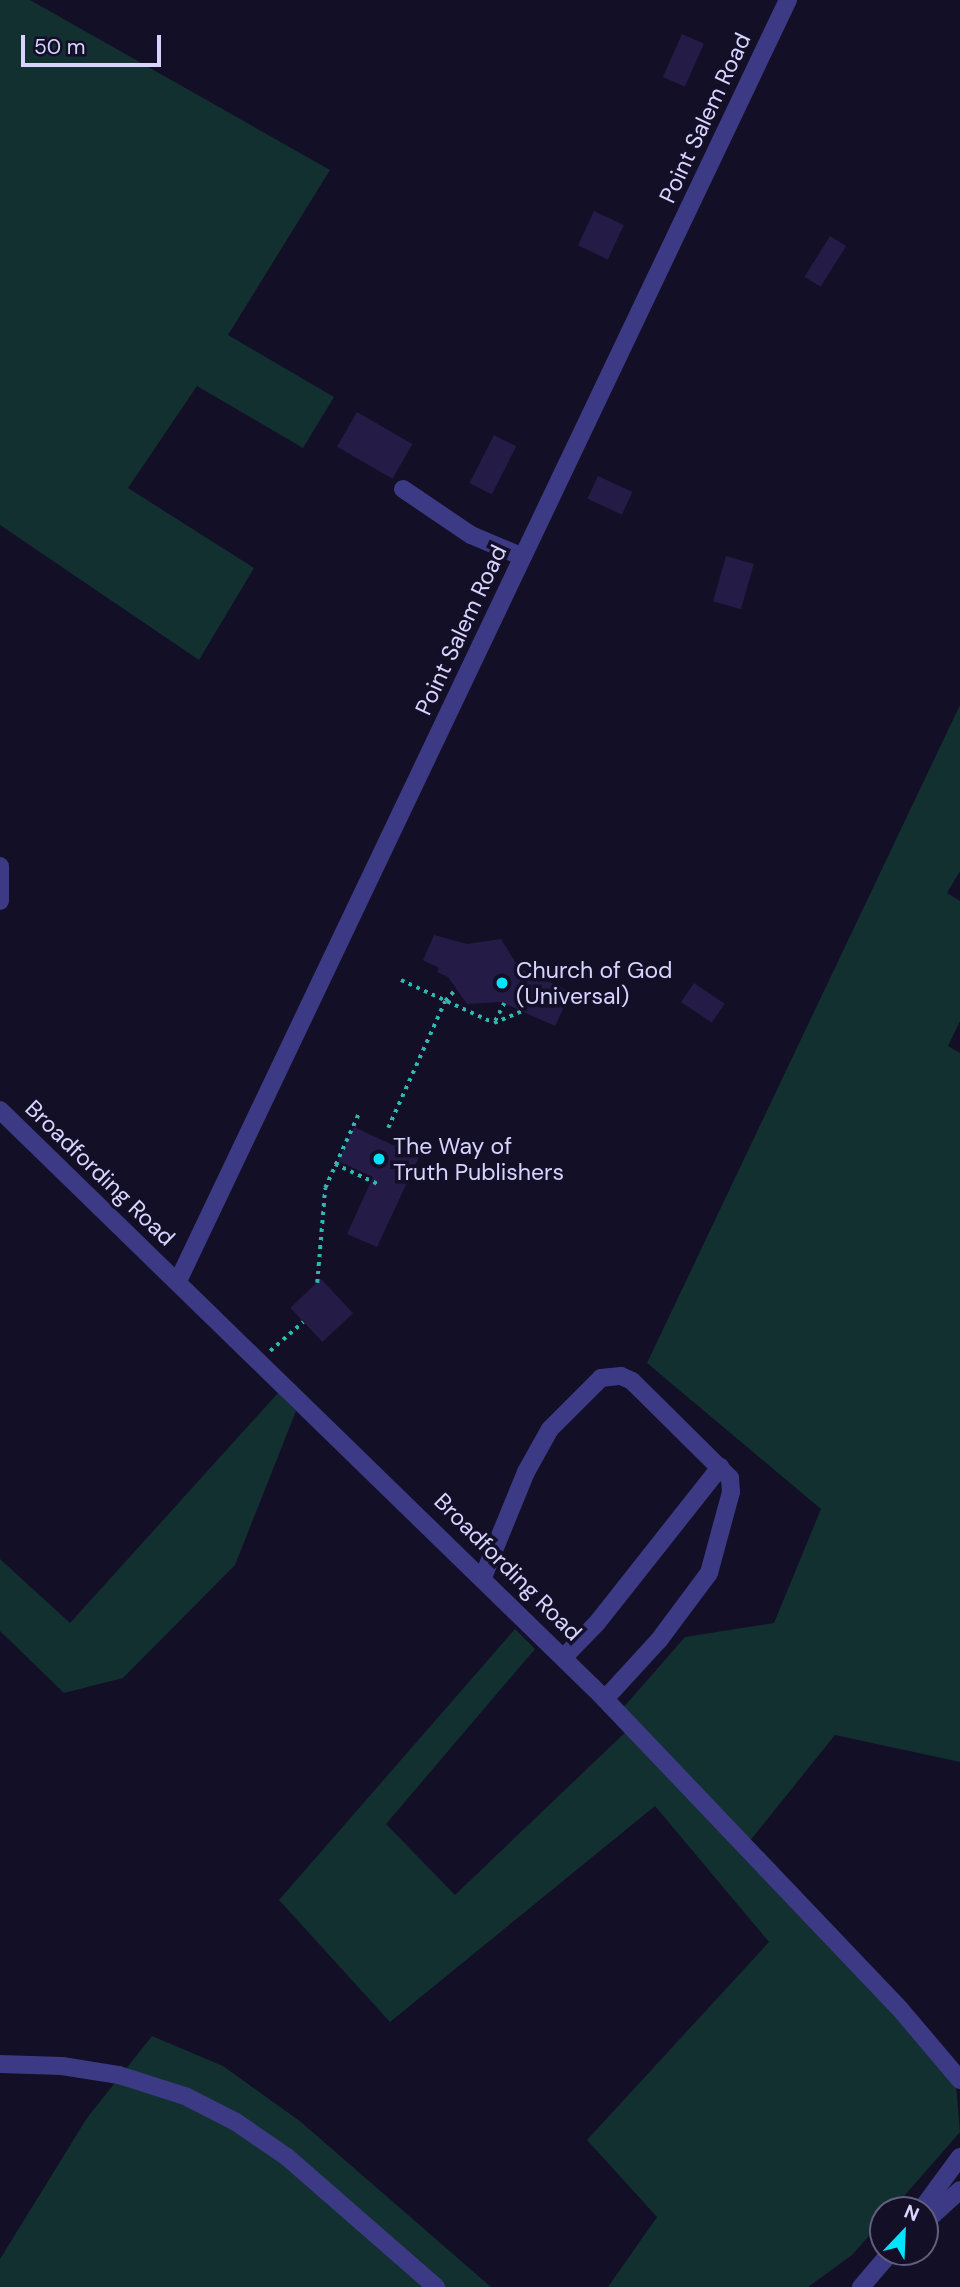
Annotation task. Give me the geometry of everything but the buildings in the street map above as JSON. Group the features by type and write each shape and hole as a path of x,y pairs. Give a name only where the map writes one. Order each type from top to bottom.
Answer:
{"street":[{"name":"Point Salem Road","path":"178,1281 788,0"},
{"path":"403,489 471,535 523,557"},
{"path":"0,866 0,901"},
{"name":"Broadfording Road","path":"0,1110 261,1360 564,1657 900,2009 960,2080"},
{"path":"483,1577 526,1472 550,1429 601,1378 621,1376 632,1381 730,1478 731,1492 709,1573 659,1640 605,1699"},
{"path":"564,1657 597,1623 720,1467"},
{"path":"0,2064 62,2066 119,2075 185,2096 236,2122 287,2157 436,2287"},
{"path":"931,2196 960,2157"},
{"path":"940,2208 960,2171"},
{"path":"940,2208 960,2190"},
{"path":"861,2287 879,2266"}],"path":[{"path":"401,980 494,1023 522,1011"},
{"path":"388,1128 445,1000 456,989"},
{"path":"494,1023 504,1003"},
{"path":"317,1283 321,1219 335,1164 359,1113"},
{"path":"335,1164 380,1185"},
{"path":"261,1360 303,1322"}],"green space":[{"path":"0,0 30,0 330,170 228,335 334,397 303,448 197,386 128,488 254,568 199,660 0,525"},
{"path":"960,705 960,871 947,893 960,901 960,1021 948,1046 960,1053 960,1762 835,1735 749,1842 954,2061 960,2132 904,2196 869,2196 869,2236 852,2255 808,2287 608,2287 657,2217 587,2140 769,1942 655,1806 390,2022 279,1900 515,1629 535,1649 386,1824 455,1895 635,1723 622,1709 685,1637 774,1623 821,1509 647,1363"},
{"path":"278,1393 296,1411 235,1565 123,1678 64,1693 0,1631 0,1559 70,1623"},
{"path":"152,2036 223,2066 301,2122 491,2287 0,2287 0,2259 87,2118"}],"place":[{"name":"Church of God (Universal)","path":"502,983"},
{"name":"The Way of Truth Publishers","path":"379,1159"}]}
